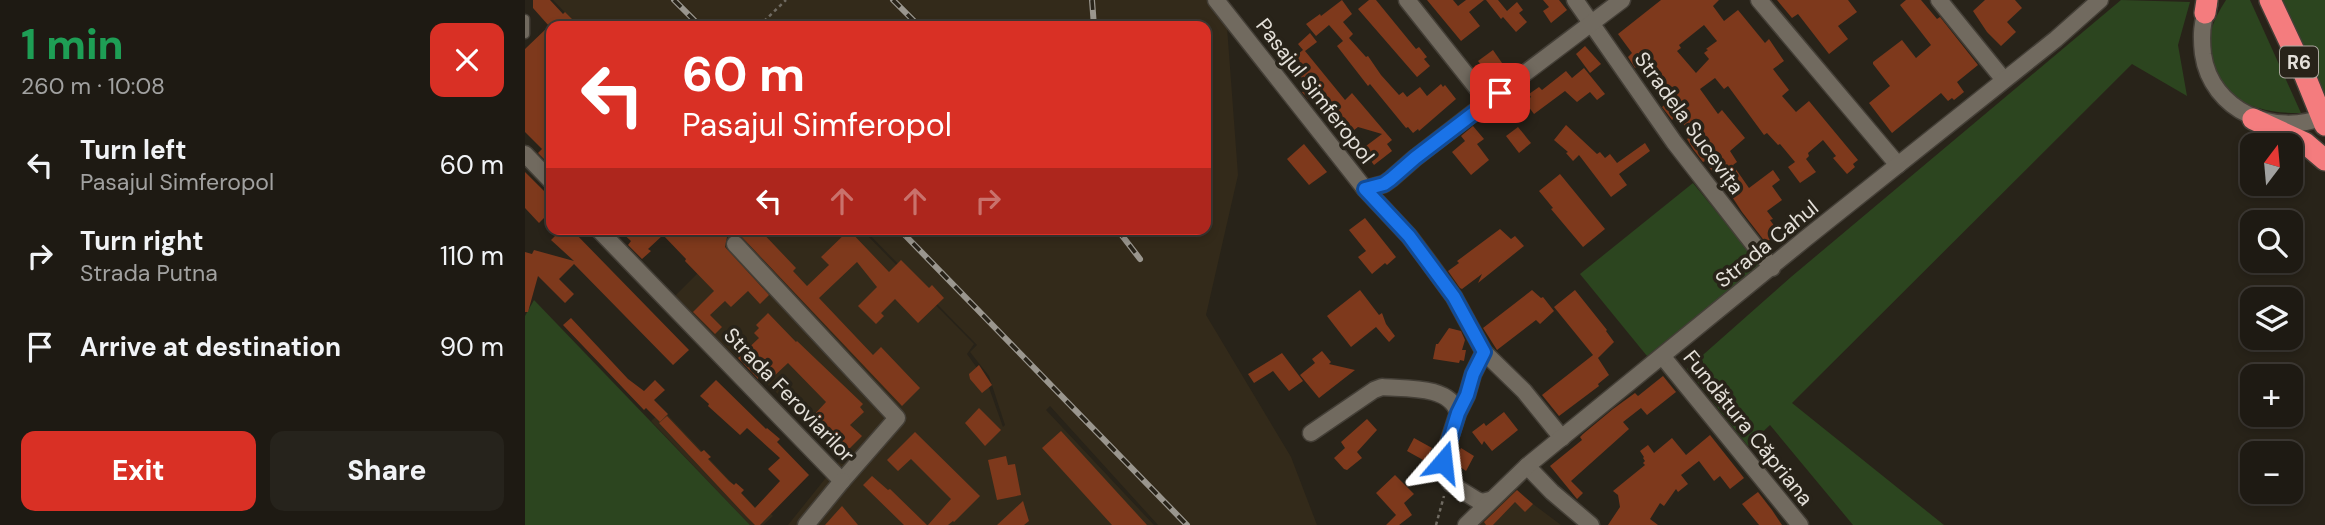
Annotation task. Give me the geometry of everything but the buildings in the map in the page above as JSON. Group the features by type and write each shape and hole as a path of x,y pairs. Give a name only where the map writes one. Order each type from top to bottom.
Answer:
{"highway":[{"name":"R6","path":"2270,0 2324,120"},
{"path":"2253,119 2305,143 2325,160"}],"street":[{"name":"Pasajul Simferopol","path":"1216,0 1365,189 1409,236 1454,297 1484,352 1515,381 1562,438"},
{"path":"1407,0 1487,102"},
{"name":"Stradela Sucevița","path":"1576,0 1674,142 1772,268"},
{"path":"1365,189 1384,184 1622,0"},
{"path":"1759,0 1898,165"},
{"path":"1939,0 2004,80"},
{"name":"Strada Cahul","path":"1466,525 1527,466 2100,0"},
{"path":"2208,4 2201,38 2204,64 2215,86 2232,105 2253,119 2276,125 2324,120"},
{"path":"525,154 546,176"},
{"name":"Strada Feroviarilor","path":"604,235 842,481 897,418 735,244"},
{"path":"1484,352 1473,374 1466,400 1458,413 1444,454 1443,469 1447,479 1470,497 1482,502 1490,500"},
{"name":"Fundătura Căpriana","path":"1663,357 1800,525"},
{"path":"1311,433 1382,387 1439,394 1453,403 1458,413"},
{"path":"1527,466 1552,492 1591,525"},
{"path":"806,525 842,481"}],"lane":[{"path":"525,19 525,34"}],"path":[{"path":"764,21 786,0"},
{"path":"1436,525 1447,479"}],"shaded area":[{"path":"553,0 1225,0 1238,175 1206,315 1291,457 1317,525 1158,525 1050,406 1046,410 1154,525 788,525 845,454 672,299 720,251 705,235 867,235 974,344 967,354 987,382 1003,427 1005,425 989,376 970,352 977,345 870,235 1211,235 1211,21 573,21"},
{"path":"663,410 755,507 760,503 773,516 763,525 750,525 651,421"},
{"path":"1513,489 1561,525 1478,525"}],"green space":[{"path":"2121,0 2190,2 2178,45 2187,96 2132,64 1792,403 1944,525 1853,525 1770,425 1748,446 1687,369 1791,277"},
{"path":"2226,0 2250,0 2301,113 2275,112 2252,106 2233,96 2219,83 2210,67 2208,47 2213,25"},
{"path":"2283,0 2325,0 2325,95"},
{"path":"1693,183 1760,265 1647,356 1580,274"},
{"path":"534,300 750,525 525,525 525,316"}],"railway":[{"path":"674,0 695,21"},
{"path":"893,0 914,21"},
{"path":"1092,0 1094,21"},
{"path":"905,235 1187,525"},
{"path":"1122,235 1140,259"}],"route":[{"path":"1443,462 1458,413 1465,402 1473,374 1484,352 1454,297 1409,236 1365,189 1384,184 1500,93"}]}
